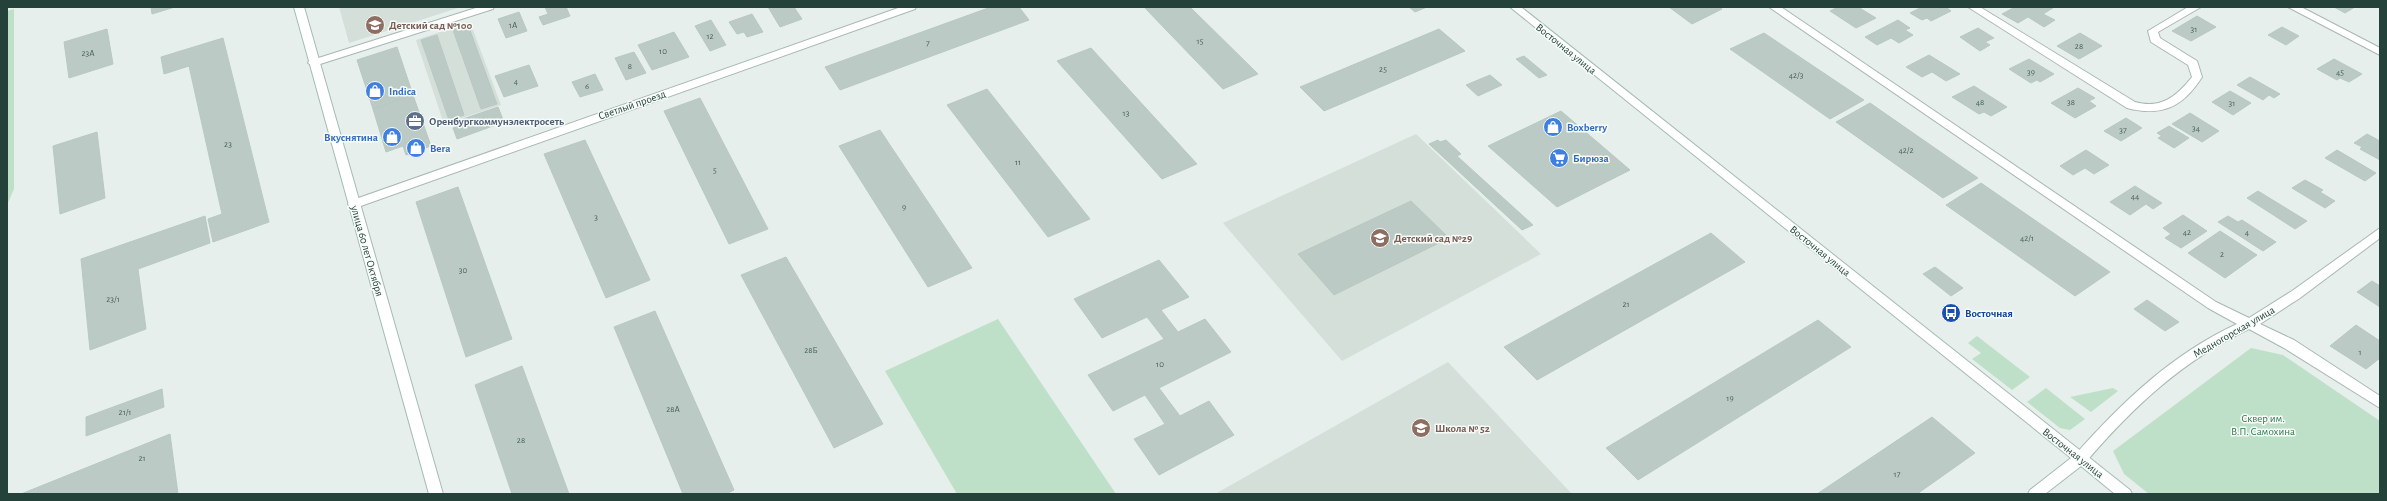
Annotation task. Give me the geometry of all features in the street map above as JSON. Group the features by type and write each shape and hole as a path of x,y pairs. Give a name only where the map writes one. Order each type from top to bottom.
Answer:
{"street":[{"name":"улица 60 лет Октября","path":"298,7 436,494"},
{"path":"313,64 489,7"},
{"name":"Светлый проезд","path":"354,204 911,7"},
{"name":"Восточная улица","path":"1515,7 2125,494"},
{"path":"1774,7 2212,305 2288,344 2380,403"},
{"path":"1973,7 2131,105 2147,110 2163,108 2188,91 2197,77 2193,63 2156,40 2153,31 2196,7"},
{"path":"2293,7 2380,52"},
{"name":"Медногорская улица","path":"2035,494 2080,459 2114,420 2150,387 2182,362 2217,340 2268,314 2380,232"}],"shaded area":[{"name":"Детский сад №100","path":"339,7 461,7 349,43"},
{"path":"470,22 501,105 444,124 416,40"},
{"name":"Детский сад №29","path":"1416,134 1541,254 1342,361 1223,223"},
{"name":"Школа № 52","path":"1448,362 1572,494 1215,494"}],"green space":[{"path":"14,9 14,189 7,205 7,11"},
{"path":"998,319 1116,494 957,494 885,371"},
{"path":"1977,336 2030,377 2012,390 1972,359 1981,353 1968,343"},
{"name":"Сквер им. В.П. Самохина","path":"2251,348 2283,355 2380,421 2380,494 2149,494 2124,474 2113,451"},
{"path":"2046,388 2085,419 2070,430 2060,428 2027,402"},
{"path":"2113,388 2118,391 2091,412 2070,397"}],"building":[{"path":"151,7 175,7 152,14"},
{"path":"545,7 566,7 570,16 543,25 539,17 548,14"},
{"path":"768,7 794,7 802,19 780,27"},
{"path":"991,7 1019,7 1029,20 840,90 825,67"},
{"path":"1144,7 1190,7 1258,74 1223,89"},
{"path":"1409,7 1427,7 1415,12"},
{"path":"1669,7 1719,7 1722,9 1692,24"},
{"path":"1838,7 1858,7 1876,18 1856,28 1830,11"},
{"path":"1922,7 1946,7 1951,11 1931,21 1927,18 1922,20 1910,13"},
{"path":"2015,7 2051,7 2053,8 2043,14 2055,20 2044,27 2028,17 2018,23 2002,14"},
{"path":"2334,7 2355,7 2345,13"},
{"path":"519,12 527,31 506,38 498,19"},
{"path":"752,14 763,32 747,37 744,32 737,34 729,22"},
{"path":"2197,16 2216,27 2191,41 2172,31"},
{"path":"711,20 726,45 710,51 695,26"},
{"path":"1898,20 1910,28 1905,30 1913,35 1899,43 1891,38 1877,45 1865,37"},
{"path":"468,25 497,104 481,109 453,30"},
{"path":"2282,27 2299,36 2286,45 2268,35"},
{"path":"1978,28 1994,38 1985,42 1990,45 1980,51 1960,37"},
{"path":"107,29 113,64 69,78 64,42"},
{"path":"1439,29 1465,51 1324,111 1300,87"},
{"path":"674,32 689,57 652,70 638,45"},
{"path":"1764,33 1864,100 1830,119 1730,49"},
{"path":"2080,33 2102,46 2079,59 2057,46"},
{"path":"437,35 464,115 449,120 421,40"},
{"path":"223,38 269,222 213,242 208,219 222,214 189,66 164,74 161,57"},
{"path":"397,47 413,95 373,109 357,60"},
{"path":"1091,48 1197,164 1162,179 1057,61"},
{"path":"634,52 646,73 626,80 615,58"},
{"path":"1929,55 1960,74 1946,81 1932,72 1922,77 1906,67"},
{"path":"1524,56 1547,75 1539,78 1516,59"},
{"path":"2029,59 2054,74 2040,82 2037,80 2031,83 2009,69"},
{"path":"2334,59 2362,74 2349,82 2340,78 2337,80 2317,69"},
{"path":"529,65 538,86 504,97 495,76"},
{"path":"595,74 603,90 580,97 572,82"},
{"path":"1490,75 1502,85 1478,96 1466,85"},
{"path":"2250,77 2280,94 2274,98 2269,95 2263,100 2237,85"},
{"path":"1974,86 2007,107 1991,116 1984,112 1979,114 1952,97"},
{"path":"2078,88 2095,98 2089,101 2096,106 2075,118 2051,103"},
{"path":"987,89 1090,219 1048,237 947,105"},
{"path":"2230,91 2251,103 2233,115 2212,102"},
{"path":"413,95 431,146 406,155 403,146 386,152 373,109"},
{"path":"700,98 768,229 729,244 664,111"},
{"path":"1870,103 1978,178 1943,198 1836,122"},
{"path":"498,107 504,122 457,139 453,128 462,125 460,120"},
{"name":"Бирюза","path":"1561,111 1630,170 1557,207 1488,146"},
{"path":"2190,113 2219,131 2202,142 2172,124"},
{"path":"2126,118 2142,128 2121,141 2104,131"},
{"path":"2169,126 2189,138 2174,148 2158,138 2162,136 2157,133"},
{"path":"880,130 972,268 928,287 839,146"},
{"path":"97,132 105,198 60,214 53,146"},
{"path":"2367,134 2380,141 2380,160 2360,149 2362,147 2354,143"},
{"path":"585,140 650,280 606,298 544,154"},
{"path":"1438,140 1440,142 1446,140 1461,154 1457,156 1533,225 1522,230 1429,144"},
{"path":"2086,150 2109,165 2094,174 2085,168 2073,175 2060,166"},
{"path":"2337,150 2376,173 2365,181 2325,158"},
{"path":"2305,180 2323,190 2320,192 2335,201 2325,208 2292,188"},
{"path":"1981,183 2110,272 2075,296 1946,205"},
{"path":"2135,186 2162,203 2153,209 2146,204 2130,215 2110,202"},
{"path":"458,187 512,339 466,357 416,202"},
{"path":"2258,191 2307,221 2295,229 2247,198"},
{"path":"1411,201 1449,238 1334,295 1298,254"},
{"path":"2183,215 2207,231 2181,248 2165,238 2171,234 2163,228"},
{"path":"205,216 210,243 138,269 146,329 90,350 81,259"},
{"path":"2228,216 2238,222 2242,220 2276,242 2263,251 2218,222"},
{"path":"2220,231 2257,255 2225,278 2188,253"},
{"path":"1711,233 1745,262 1537,380 1504,347"},
{"path":"786,257 883,424 834,448 741,275"},
{"path":"1159,260 1189,297 1161,310 1178,332 1205,319 1231,352 1159,388 1180,416 1209,401 1234,435 1159,475 1134,439 1165,424 1145,395 1113,411 1088,375 1164,339 1147,317 1102,338 1074,299"},
{"path":"1935,267 1963,288 1951,296 1923,274"},
{"path":"2372,281 2380,286 2380,307 2357,292"},
{"path":"2147,300 2179,322 2165,331 2134,309"},
{"path":"655,311 734,490 726,494 683,494 614,327"},
{"path":"1818,320 1851,347 1638,480 1606,448"},
{"path":"2356,325 2380,341 2380,358 2366,369 2330,346"},
{"path":"522,366 569,494 512,494 475,385"},
{"path":"162,389 164,407 86,436 86,417"},
{"path":"1932,417 1975,453 1917,494 1817,494"},
{"path":"170,434 178,494 21,494"}],"place":[{"name":"Детский сад №100","path":"375,25"},
{"name":"Indica","path":"375,91"},
{"name":"Оренбургкоммунэлектросеть","path":"415,121"},
{"name":"Boxberry","path":"1553,127"},
{"name":"Вкуснятина","path":"392,137"},
{"name":"Bera","path":"416,148"},
{"name":"Бирюза","path":"1559,158"},
{"name":"Детский сад №29","path":"1380,238"},
{"name":"Восточная","path":"1951,313"},
{"name":"Школа № 52","path":"1421,428"}]}
